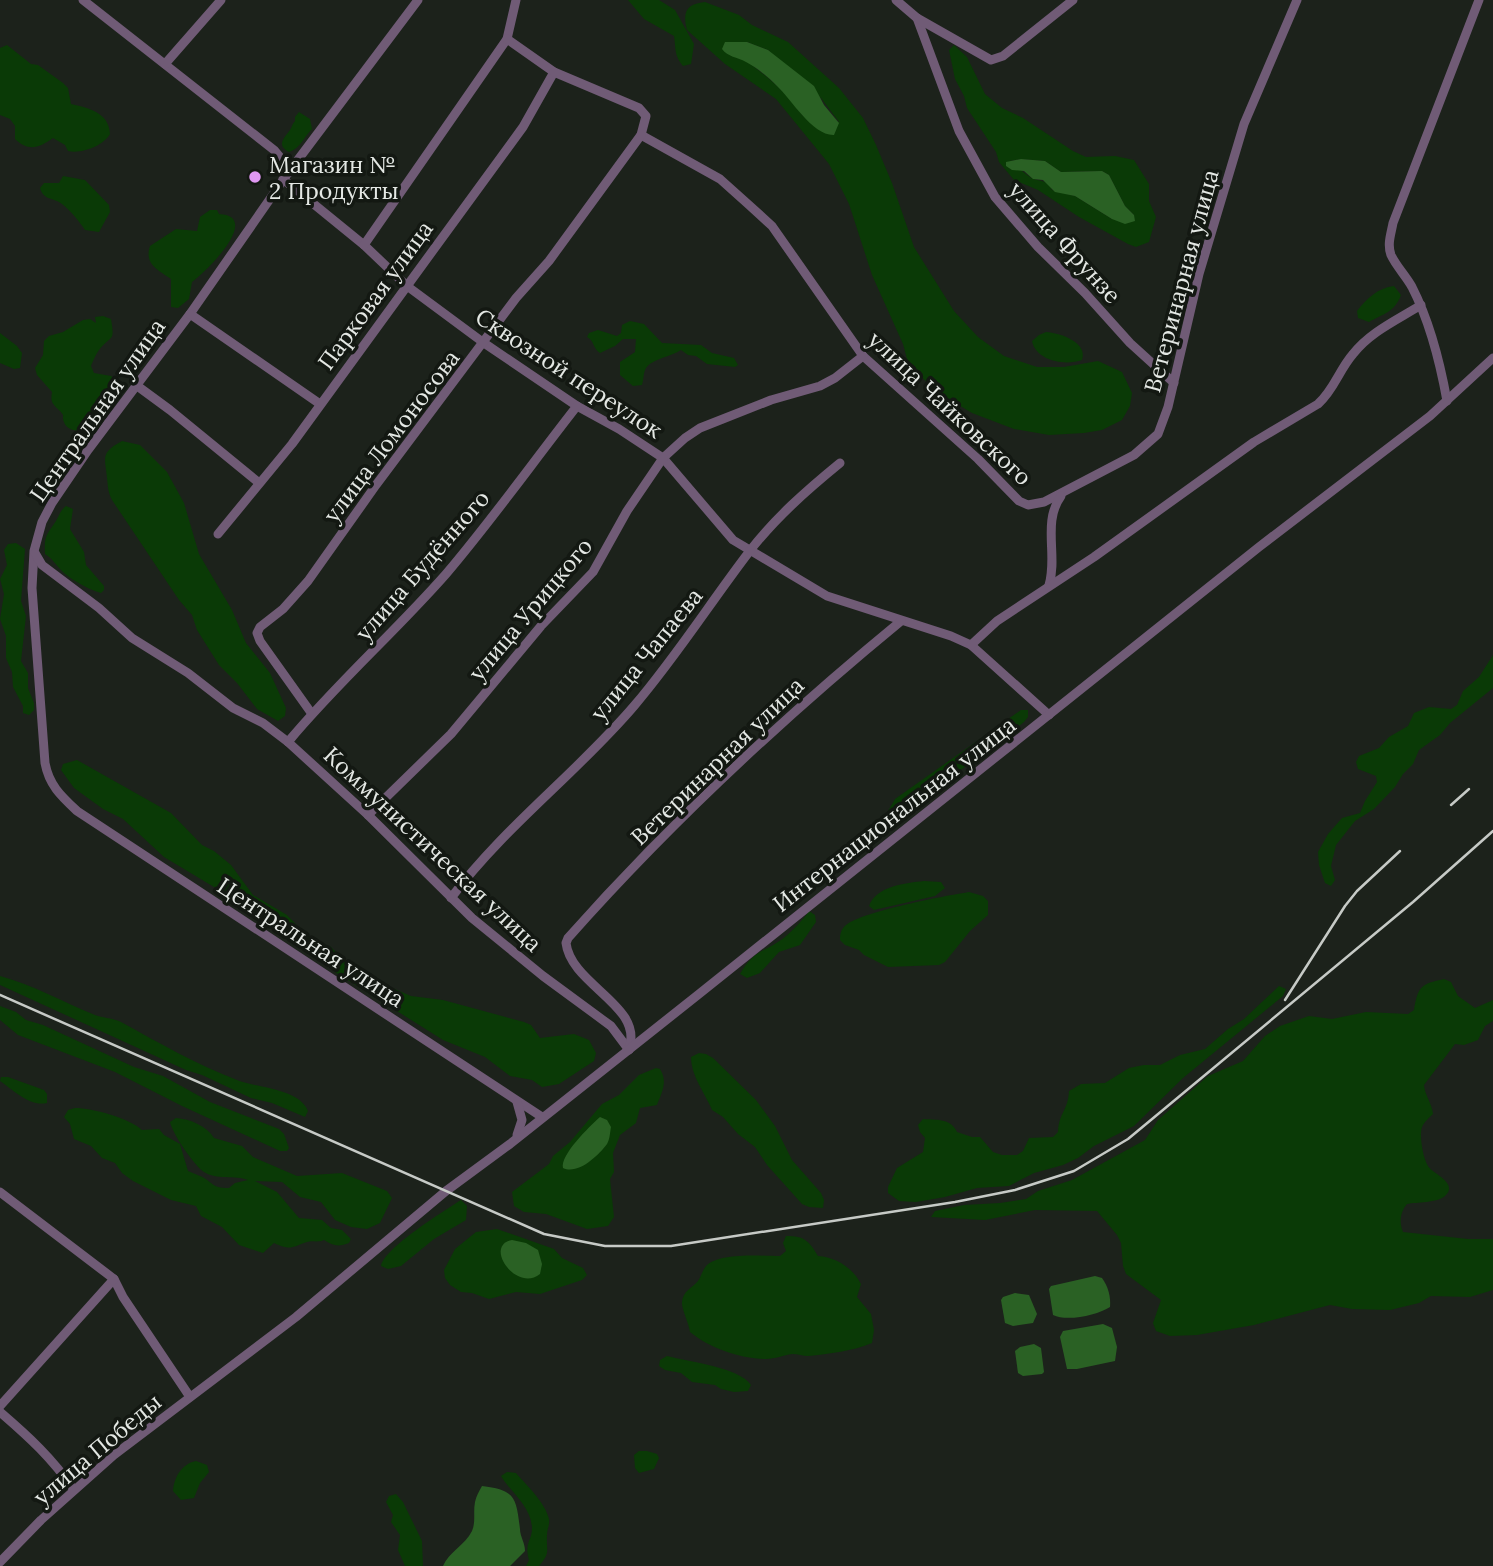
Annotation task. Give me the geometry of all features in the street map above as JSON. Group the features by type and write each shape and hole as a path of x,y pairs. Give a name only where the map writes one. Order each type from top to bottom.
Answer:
{"street":[{"name":"Сквозной переулок","path":"83,0 275,150 284,162 285,176 407,286 484,343 577,406 663,458 733,540 827,596 971,645 1049,715"},
{"path":"165,64 221,0"},
{"name":"Центральная улица","path":"418,0 285,176 190,314 52,503 42,522 34,551 32,588 44,754 47,776 54,788 77,811 542,1117"},
{"path":"364,245 507,39 516,0"},
{"name":"улица Фрунзе","path":"896,0 917,18 959,131 995,197 1038,247 1086,293 1130,343 1174,383"},
{"path":"917,18 991,60 1003,56 1073,0"},
{"name":"Ветеринарная улица","path":"1028,505 1061,496 1134,455 1158,434 1174,383 1199,274 1244,124 1297,0"},
{"path":"1447,401 1442,372 1421,305 1411,284 1391,256 1388,243 1393,223 1479,0"},
{"path":"507,39 554,72 639,108 646,116 641,135"},
{"name":"Парковая улица","path":"218,534 292,443 523,127 554,72"},
{"name":"улица Ломоносова","path":"312,714 260,640 257,633 260,626 284,609 308,581 376,485 516,298 549,261 641,135"},
{"name":"улица Чайковского","path":"641,135 720,179 772,226 863,356 978,459 1009,493 1028,505"},
{"path":"971,645 997,621 1094,557 1254,442 1318,404 1327,396 1357,349 1376,332 1421,305"},
{"path":"190,314 320,404"},
{"name":"улица Урицкого","path":"368,815 451,734 541,626 593,572 627,511 663,458 700,428 771,400 820,386 863,356"},
{"name":"Интернациональная улица","path":"365,1258 1259,547 1447,401 1493,358"},
{"path":"136,386 170,410 258,482"},
{"name":"улица Будённого","path":"288,742 444,577 488,525 577,406"},
{"name":"улица Чапаева","path":"451,898 500,843 632,708 668,664 750,550 791,505 840,463"},
{"path":"1049,585 1053,567 1052,512 1061,496"},
{"name":"Коммунистическая улица","path":"34,551 42,565 99,608 132,638 288,742 495,938 611,1026 629,1050"},
{"name":"Ветеринарная улица","path":"629,1050 632,1040 631,1026 622,1013 571,961 566,943 568,938 613,888 719,785 745,755 901,621"},
{"path":"510,1144 522,1125 521,1110 516,1101"},
{"name":"улица Победы","path":"0,1192 114,1279 123,1297 190,1397"},
{"name":"улица Победы","path":"0,1562 41,1520 114,1455 296,1317 365,1258"},
{"path":"0,1406 114,1279"},
{"path":"0,1412 39,1446 74,1490"}],"shaded area":[{"path":"628,0 659,0 675,10 694,44 691,64 683,66 680,62 674,36 644,19"},
{"path":"705,2 739,15 752,25 788,42 839,88 863,118 876,145 914,247 954,311 978,337 1004,356 1037,367 1064,367 1098,361 1122,372 1132,393 1130,406 1122,420 1102,430 1084,433 1049,435 1014,429 972,413 947,398 921,377 907,359 872,275 849,204 829,164 776,99 725,64 687,30 687,10","holes":["747,42 768,50 821,98 839,122 803,116 777,86 725,43"]},
{"path":"725,42 747,42 768,50 814,86 824,105 839,123 834,135 818,130 758,69 724,52 722,49"},
{"path":"7,45 31,64 38,65 63,83 68,88 71,104 91,109 102,116 109,127 110,134 107,138 92,148 74,152 68,151 65,145 53,138 34,147 25,146 15,139 15,126 10,119 0,115 0,48"},
{"path":"954,45 967,57 985,94 1002,108 1023,118 1073,151 1086,157 1115,156 1134,160 1149,184 1149,201 1156,217 1149,242 1136,247 1128,244 1038,190 1014,180 999,162 996,152 967,108 955,79 949,50","holes":["1010,161 1045,161 1061,172 1102,171 1109,175 1125,206 1134,215 1112,219 1075,196 1052,190 1046,183 1031,178"]},
{"path":"299,112 310,119 312,129 299,145 289,152 283,147 282,141"},
{"path":"1021,159 1045,161 1061,172 1102,171 1109,175 1135,221 1125,224 1112,219 1075,196 1055,192 1043,180 1033,179 1024,171 1012,170 1006,166 1006,162"},
{"path":"63,176 85,180 109,205 110,212 99,232 85,230 65,207 42,192 40,188 44,183 59,183"},
{"path":"210,210 217,210 219,214 231,217 235,224 233,234 218,257 192,282 189,299 178,308 171,307 171,279 151,262 150,246 176,229 197,231 200,217"},
{"path":"1394,286 1401,295 1392,309 1369,322 1358,318 1357,311 1369,298 1378,291"},
{"path":"95,317 111,319 113,332 91,366 94,373 117,380 111,392 112,408 96,421 94,428 72,430 66,426 63,415 51,399 52,392 37,375 35,368 43,355 44,341 49,336 63,332 83,320 90,319 96,323"},
{"path":"630,321 644,324 662,343 701,345 712,353 734,358 738,365 707,364 681,350 649,365 645,370 642,385 633,386 620,375 620,362 635,352 636,339 623,339 600,353 587,337 589,333 598,330 617,336 621,333 622,325"},
{"path":"1046,332 1058,334 1077,343 1083,354 1082,360 1060,362 1039,353 1032,341"},
{"path":"0,333 22,353 20,368 14,369 0,363"},
{"path":"122,441 140,445 167,472 184,503 199,554 232,610 246,643 270,673 286,708 285,716 278,721 257,709 219,665 197,630 192,615 179,600 112,500 105,465 106,456 110,449"},
{"path":"66,506 73,509 70,529 84,552 86,565 104,586 101,593 69,577 45,554 46,536"},
{"path":"16,543 25,549 21,601 26,616 21,661 28,673 28,688 34,703 34,710 29,715 23,713 23,706 13,687 12,672 6,658 6,636 0,619 4,594 0,579 7,565 4,550 8,544"},
{"path":"1493,655 1493,688 1419,750 1413,764 1395,787 1374,809 1355,821 1336,845 1331,866 1335,880 1331,886 1325,883 1318,852 1328,834 1342,818 1360,813 1377,782 1376,776 1358,769 1356,762 1359,756 1379,748 1389,737 1408,726 1414,713 1429,707 1451,709 1457,705 1463,691 1479,677"},
{"path":"1021,710 1028,710 1028,717 1024,722 932,789 914,811 895,820 889,817 888,811 895,799"},
{"path":"77,760 171,813 202,845 231,865 253,895 287,915 309,938 331,947 348,965 369,978 411,996 443,1000 524,1022 531,1025 540,1038 574,1034 589,1040 596,1053 594,1061 559,1084 542,1087 532,1080 510,1076 485,1057 443,1040 335,972 320,958 302,948 282,928 164,857 123,819 103,809 74,788 61,770 63,764"},
{"path":"924,881 941,882 945,888 935,896 874,910 869,906 878,894 885,890"},
{"path":"969,892 983,896 988,901 988,915 970,931 945,962 939,965 888,967 840,940 846,925 869,914"},
{"path":"809,911 815,915 816,922 800,945 779,952 760,973 747,978 740,974 750,960 785,937"},
{"path":"0,976 95,1015 121,1022 192,1060 237,1080 287,1093 303,1103 308,1111 305,1117 272,1103 251,1098 186,1070 0,985"},
{"path":"1444,979 1451,982 1458,996 1475,1008 1493,1000 1493,1021 1485,1026 1478,1040 1464,1045 1455,1044 1424,1085 1433,1114 1422,1127 1423,1153 1428,1166 1444,1179 1449,1187 1445,1196 1437,1200 1407,1204 1401,1225 1403,1232 1493,1239 1493,1290 1470,1297 1431,1296 1419,1303 1390,1310 1352,1309 1330,1305 1254,1325 1197,1335 1170,1336 1156,1331 1153,1323 1161,1300 1126,1274 1121,1243 1097,1211 1035,1210 985,1220 931,1217 935,1211 964,1205 1026,1199 1038,1191 1072,1180 1145,1140 1158,1120 1208,1076 1243,1061 1265,1036 1280,1026 1309,1016 1332,1019 1366,1012 1408,1014 1414,1010 1422,987"},
{"path":"1279,986 1286,989 1283,996 1183,1078 1134,1126 1094,1146 1078,1158 1034,1173 1009,1186 977,1188 916,1202 899,1201 888,1193 897,1168 923,1152 925,1138 918,1125 923,1119 947,1122 957,1132 980,1137 993,1152 1017,1155 1023,1151 1029,1138 1053,1137 1058,1132 1069,1091 1081,1084 1105,1083 1129,1068 1160,1065 1180,1055 1205,1049 1244,1019"},
{"path":"0,1006 134,1067 163,1076 210,1102 279,1129 289,1148 287,1151 280,1151 115,1072 18,1035 0,1020"},
{"path":"699,1053 713,1058 756,1100 775,1126 792,1160 821,1193 823,1208 802,1204 767,1165 755,1147 712,1110 692,1064 691,1057"},
{"path":"660,1069 664,1083 657,1105 640,1108 636,1123 620,1135 613,1153 614,1172 610,1179 614,1217 608,1226 587,1229 546,1214 524,1212 514,1206 512,1192 549,1164 553,1156 570,1142 602,1104 619,1095 639,1075"},
{"path":"1,1077 44,1090 47,1103 34,1103 22,1097 0,1081"},
{"path":"75,1108 110,1114 142,1130 159,1129 180,1144 188,1171 218,1187 229,1188 235,1183 248,1180 214,1176 204,1172 184,1149 170,1122 176,1118 192,1122 203,1127 214,1138 242,1146 253,1157 297,1176 342,1173 387,1191 392,1198 380,1223 367,1229 351,1227 335,1220 321,1202 300,1197 282,1182 255,1181 277,1192 299,1218 322,1220 331,1228 342,1230 351,1239 349,1243 339,1245 324,1240 309,1241 291,1247 274,1243 263,1253 239,1245 222,1227 201,1216 196,1206 171,1200 133,1181 122,1173 115,1163 102,1158 91,1146 74,1139 70,1124 64,1117 68,1110"},
{"path":"600,1117 607,1120 611,1127 607,1144 581,1167 563,1168 570,1149"},
{"path":"461,1200 467,1206 466,1220 434,1239 401,1266 388,1269 381,1266 385,1258 403,1240"},
{"path":"497,1229 554,1249 562,1258 583,1268 587,1275 582,1280 540,1294 516,1292 489,1299 461,1292 450,1285 444,1270 455,1249 476,1232"},
{"path":"786,1236 806,1240 818,1256 837,1261 849,1268 861,1284 857,1297 871,1314 874,1330 872,1343 824,1354 792,1354 769,1359 736,1355 716,1348 690,1332 682,1302 686,1292 698,1281 706,1266 730,1257 780,1256 786,1251 783,1243"},
{"path":"512,1240 526,1243 538,1250 542,1264 540,1274 531,1278 521,1277 506,1266 501,1250 504,1244"},
{"path":"1095,1276 1102,1278 1106,1284 1110,1307 1082,1317 1053,1315 1049,1289 1051,1286"},
{"path":"1015,1293 1029,1295 1037,1314 1033,1323 1013,1326 1005,1323 1001,1300"},
{"path":"1103,1324 1112,1328 1117,1347 1115,1361 1067,1369 1060,1337 1063,1331"},
{"path":"1034,1344 1041,1348 1044,1372 1023,1376 1018,1373 1015,1351"},
{"path":"667,1356 725,1369 751,1385 748,1391 734,1392 715,1385 692,1382 681,1373 659,1366 660,1360"},
{"path":"639,1451 657,1454 659,1458 654,1469 639,1473 635,1468 634,1455"},
{"path":"196,1461 207,1465 209,1472 200,1483 194,1498 181,1500 173,1491 175,1481 182,1468"},
{"path":"507,1472 516,1473 535,1494 547,1513 547,1552 539,1566 526,1566 529,1560 527,1549 532,1532 531,1520 524,1506 501,1476"},
{"path":"482,1486 502,1490 512,1497 525,1551 510,1566 443,1566 472,1531 475,1502"},
{"path":"396,1494 403,1502 422,1541 423,1566 405,1566 398,1550 400,1535 391,1522 393,1515 386,1502 389,1496"}],"railway":[{"path":"1451,805 1469,789"},
{"path":"0,995 544,1234 605,1246 671,1246 955,1202 1015,1190 1074,1171 1128,1139 1413,902 1493,831"},
{"path":"1285,1000 1345,906 1357,891 1400,851"}],"place":[{"name":"Магазин № 2 Продукты","path":"255,177"}]}
